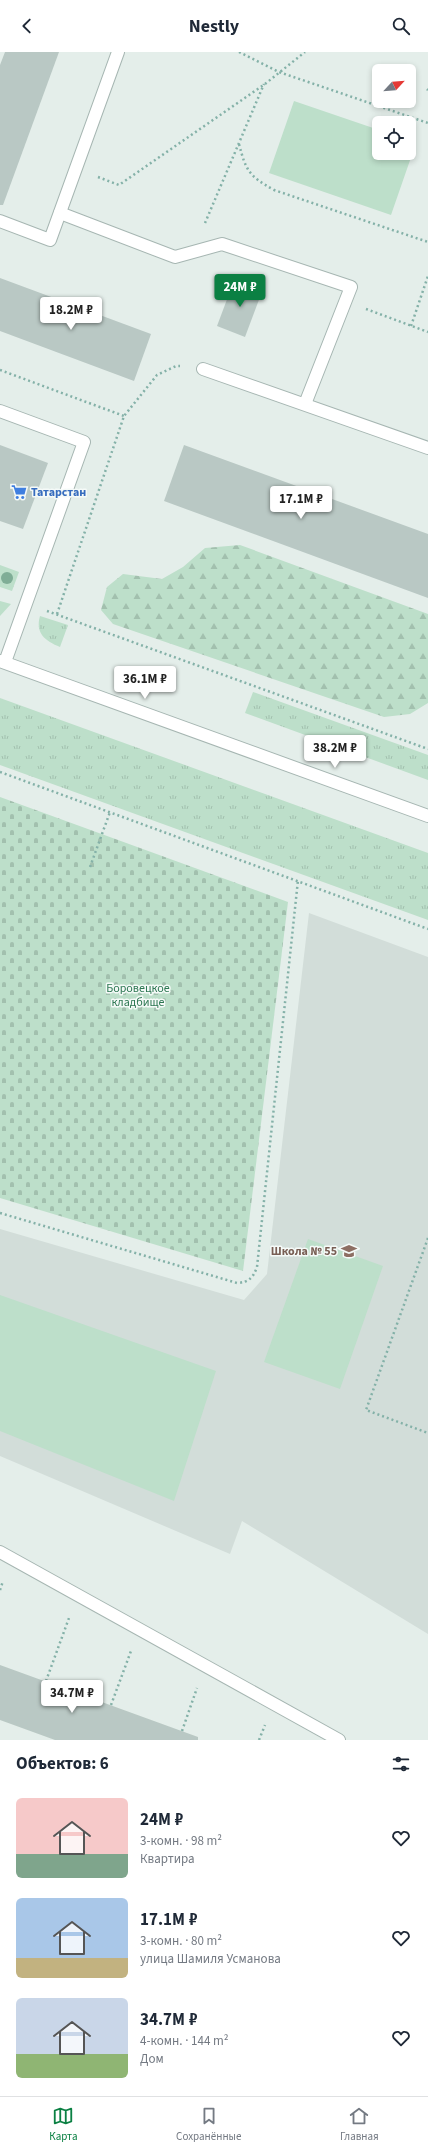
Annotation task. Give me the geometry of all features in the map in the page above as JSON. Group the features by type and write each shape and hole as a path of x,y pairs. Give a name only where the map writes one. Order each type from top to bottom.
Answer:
{"street":[{"path":"0,221 50,240 118,52"},
{"path":"60,213 175,257 222,244 352,287 305,404"},
{"path":"203,369 428,448"},
{"path":"0,411 84,442 26,602 2,661 428,816"},
{"path":"0,1552 339,1740"}],"path":[{"path":"239,52 279,72 428,123"},
{"path":"119,185 265,84 305,52"},
{"path":"193,251 265,84"},
{"path":"239,144 244,166 256,180 274,190 428,242"},
{"path":"411,326 428,276"},
{"path":"345,302 428,332"},
{"path":"57,614 124,416 157,375 176,366 203,369"},
{"path":"0,370 124,416"},
{"path":"26,602 428,749"},
{"path":"0,772 428,928"},
{"path":"90,867 110,812"},
{"path":"0,1213 237,1283 248,1282 258,1267 298,880"},
{"path":"428,1238 366,1410 428,1433"},
{"path":"46,1681 77,1595"},
{"path":"111,1705 139,1629"},
{"path":"182,1731 205,1666"}],"shaded area":[{"name":"Школа № 55","path":"309,913 428,957 428,1634 242,1521 230,1554 0,1456 0,1229 244,1300 267,1274"}],"green space":[{"path":"294,101 372,128 372,160 410,160 391,215 269,173"},
{"path":"240,545 428,614 428,703 410,714 384,717 113,624 101,610 107,587 123,574 162,579 183,567 205,548"},
{"path":"0,565 19,572 12,591 0,587"},
{"path":"0,601 11,604 0,616"},
{"path":"40,616 68,625 60,647 42,636 39,627"},
{"path":"253,692 428,755 428,780 245,713"},
{"path":"0,698 428,853 428,920 0,765"},
{"name":"Боровецкое кладбище","path":"0,797 288,902 243,1271 0,1198"},
{"path":"308,1239 383,1266 340,1389 264,1362"},
{"path":"0,1295 216,1371 174,1501 0,1431"}],"building":[{"path":"5,52 59,52 3,205 0,205 0,65"},
{"path":"0,278 151,334 134,381 0,331"},
{"path":"235,278 263,289 245,337 217,326"},
{"name":"Татарстан","path":"0,445 48,463 23,529 0,521"},
{"path":"184,445 428,534 428,598 164,501"},
{"path":"0,1665 198,1737 198,1740 55,1740 0,1720"}],"place":[{"name":"Татарстан","path":"19,492"},
{"name":"Школа № 55","path":"349,1251"}]}
